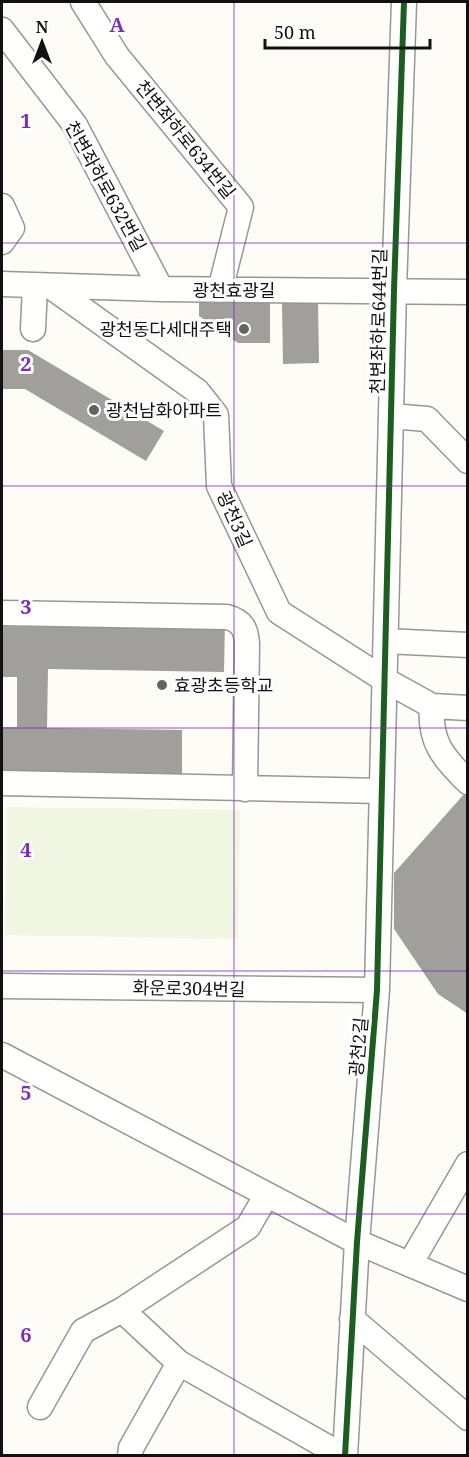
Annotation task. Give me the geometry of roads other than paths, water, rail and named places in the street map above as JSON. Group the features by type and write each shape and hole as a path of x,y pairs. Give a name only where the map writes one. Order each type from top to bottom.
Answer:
{"street":[{"name":"천변좌하로634번길","path":"83,2 117,56 242,207 220,290"},
{"name":"천변좌하로644번길","path":"386,641 394,290 404,2"},
{"name":"천변좌하로632번길","path":"2,30 75,125 161,289"},
{"path":"2,206 12,228 2,243"},
{"name":"광천효광길","path":"2,284 161,289 468,292"},
{"path":"33,329 43,286"},
{"name":"광천3길","path":"43,286 197,391 216,415 219,486 279,612 385,680 432,706 468,708"},
{"path":"391,416 427,419 468,461"},
{"path":"2,613 227,617 241,623 246,630 248,643 245,789"},
{"path":"386,641 468,645"},
{"name":"광천2길","path":"122,1310 179,1363 344,1455 357,1242 377,990 386,641"},
{"path":"432,706 430,728 447,762 468,782"},
{"path":"2,783 382,791"},
{"name":"화운로304번길","path":"2,986 377,990"},
{"path":"2,1055 357,1242 468,1289"},
{"path":"410,1264 468,1164"},
{"path":"40,1407 83,1331 122,1310 248,1227 266,1196"},
{"path":"352,1319 468,1418"},
{"path":"130,1455 131,1448 179,1363"}],"place":[{"name":"광천동다세대주택","path":"244,329"},
{"name":"광천남화아파트","path":"94,410"},
{"name":"효광초등학교","path":"162,685"}]}
